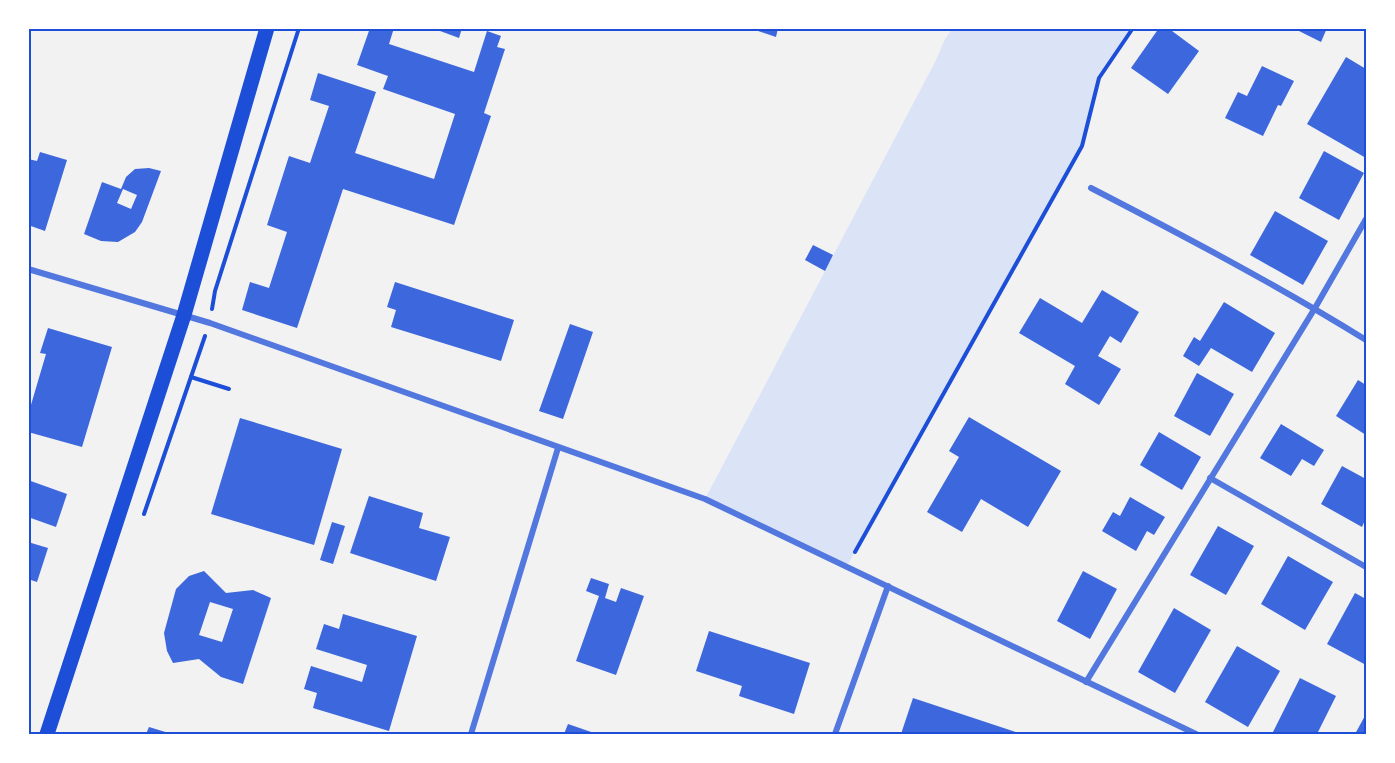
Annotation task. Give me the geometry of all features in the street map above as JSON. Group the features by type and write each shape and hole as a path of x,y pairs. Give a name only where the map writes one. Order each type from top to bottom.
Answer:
{"main road":[{"path":"47,735 184,315 267,28"}],"street":[{"path":"1090,188 1199,244 1315,308 1366,340"},
{"path":"1086,682 1315,308 1366,219"},
{"path":"28,269 184,315 705,499 1196,735"},
{"path":"471,735 558,448"},
{"path":"1210,478 1366,567"},
{"path":"835,735 888,586"}],"path":[{"path":"215,291 299,28"},
{"path":"1000,28 1005,28"},
{"path":"847,566 1082,146 1099,78 1133,28"},
{"path":"141,522 203,341"},
{"path":"192,377 229,389"}],"shaded area":[{"path":"952,29 1133,29 1099,78 1082,146 847,566 705,499"}],"building":[{"path":"370,28 394,28 389,44 474,72 487,31 501,36 497,47 505,49 484,113 491,116 454,225 343,189 297,328 242,310 250,282 269,288 287,232 267,225 289,156 310,163 329,106 310,100 318,73 376,92 355,153 434,179 455,114 383,89 388,76 357,65"},
{"path":"432,28 462,28 459,38"},
{"path":"749,28 778,28 776,37"},
{"path":"1159,28 1168,28 1199,51 1168,94 1131,68"},
{"path":"1293,28 1327,28 1321,42"},
{"path":"1346,57 1366,69 1366,158 1307,124"},
{"path":"1262,66 1294,81 1281,106 1278,105 1263,136 1225,118 1238,92 1247,96"},
{"path":"1324,151 1364,173 1339,220 1299,198"},
{"path":"40,152 67,160 45,231 28,225 28,159 37,161"},
{"path":"149,168 161,171 142,222 135,232 118,242 101,241 84,234 102,182 121,189 126,177 135,169","holes":["123,189 137,195 131,209 117,203"]},
{"path":"1275,211 1328,241 1303,285 1250,255"},
{"path":"813,245 833,255 825,271 805,260"},
{"path":"395,282 514,320 501,361 391,327 396,310 387,307"},
{"path":"1102,290 1139,312 1121,343 1110,336 1098,356 1121,369 1099,405 1065,384 1075,366 1019,333 1040,298 1082,323"},
{"path":"1224,302 1275,333 1252,372 1211,348 1199,366 1183,356 1194,337 1200,341"},
{"path":"570,324 593,332 563,419 539,411"},
{"path":"48,328 112,347 82,447 28,432 28,415 46,354 40,353"},
{"path":"1197,373 1234,394 1210,436 1174,416"},
{"path":"1358,380 1366,385 1366,435 1336,416"},
{"path":"969,417 1061,471 1028,527 981,499 962,532 927,512 959,457 949,451"},
{"path":"240,418 342,449 314,545 211,514"},
{"path":"1281,424 1324,450 1314,466 1302,459 1291,476 1260,458"},
{"path":"1159,432 1201,457 1182,490 1140,465"},
{"path":"1342,466 1366,479 1366,518 1362,527 1321,504"},
{"path":"28,480 67,494 56,527 28,517"},
{"path":"369,496 423,513 419,528 450,537 436,581 350,553"},
{"path":"1130,497 1165,517 1154,535 1147,531 1136,551 1102,531 1113,512 1120,516"},
{"path":"332,522 345,526 333,564 320,560"},
{"path":"1218,526 1254,546 1226,595 1190,575"},
{"path":"28,542 48,548 37,582 28,579"},
{"path":"1288,556 1333,582 1305,630 1261,604"},
{"path":"204,571 226,593 253,590 271,598 243,684 221,677 199,659 173,663 167,651 164,633 176,589 189,576","holes":["210,602 233,609 222,642 199,635"]},
{"path":"1083,571 1117,589 1090,639 1057,621"},
{"path":"591,578 609,584 605,598 616,602 621,588 644,596 616,675 576,661 599,596 586,591"},
{"path":"1355,593 1366,599 1366,665 1327,644"},
{"path":"1174,608 1211,630 1175,693 1138,672"},
{"path":"343,614 417,636 389,731 313,708 317,693 304,689 311,666 362,682 367,665 316,649 324,624 339,629"},
{"path":"709,631 810,663 794,714 739,696 742,686 696,671"},
{"path":"1237,646 1280,671 1248,727 1205,702"},
{"path":"1300,678 1336,696 1317,734 1272,734"},
{"path":"913,698 1022,734 901,734"},
{"path":"1366,714 1366,734 1355,734"},
{"path":"568,724 597,734 564,734"},
{"path":"149,727 172,734 146,734"}]}
